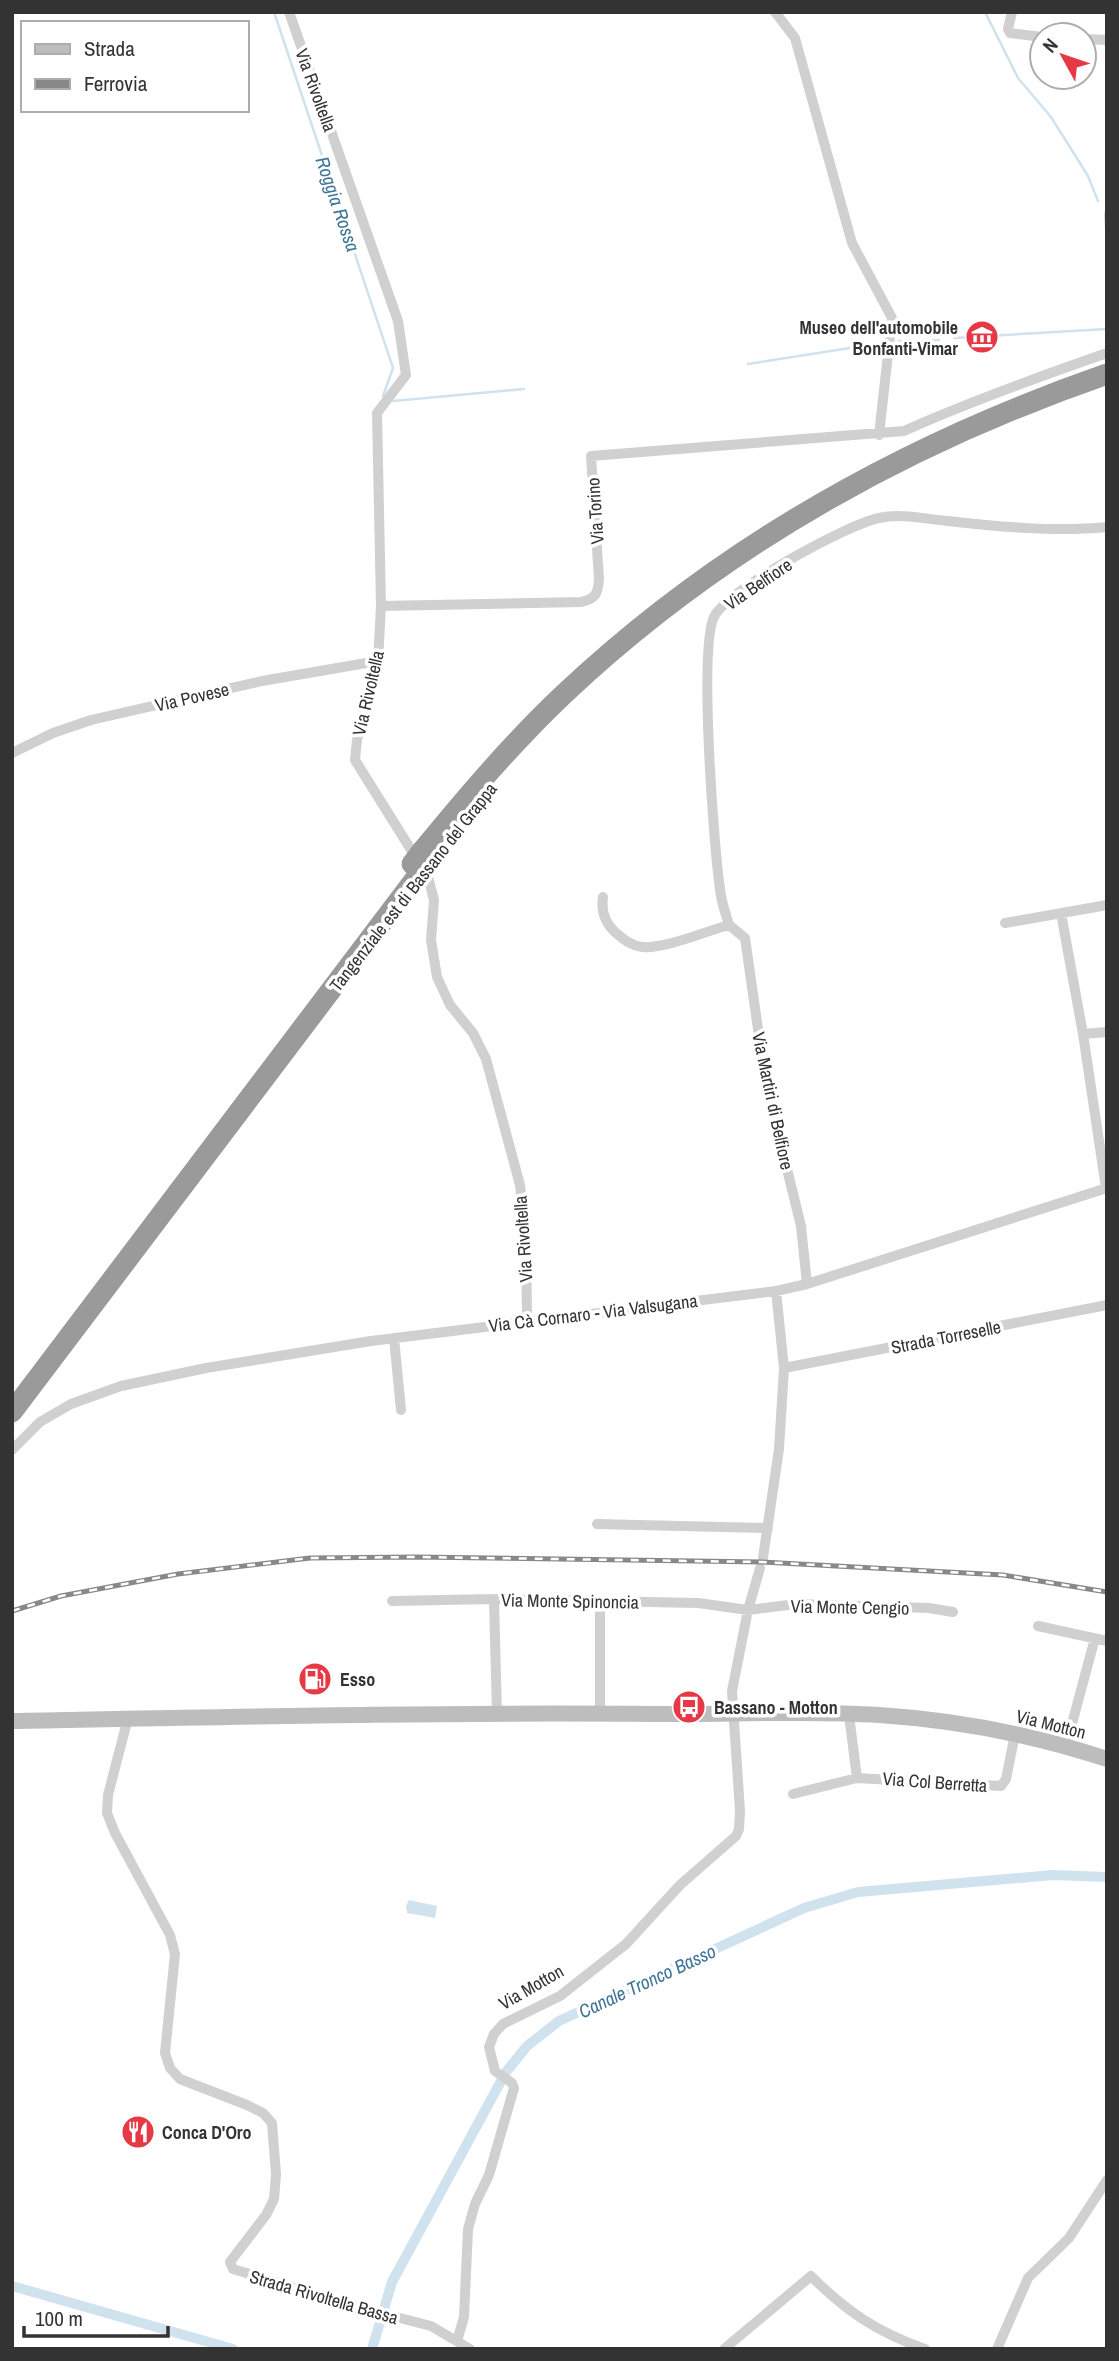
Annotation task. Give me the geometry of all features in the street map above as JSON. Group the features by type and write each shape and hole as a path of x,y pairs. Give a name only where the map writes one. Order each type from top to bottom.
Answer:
{"highway":[{"name":"Tangenziale est di Bassano del Grappa","path":"12,1395 212,1138 420,863 473,788 565,693 654,617 737,556 835,494 894,462 1030,400 1107,374"},
{"name":"Tangenziale est di Bassano del Grappa","path":"420,863 536,737 613,666 689,603 797,528 890,475 989,427 1107,384"},
{"name":"Tangenziale est di Bassano del Grappa","path":"12,1412 212,1138"}],"main road":[{"name":"Via Motton","path":"12,1721 497,1714 880,1715 1015,1734 1107,1759"}],"street":[{"name":"Via Rivoltella","path":"289,12 398,321 406,374 377,413 381,606 378,661 357,740 355,760 428,877 434,901 431,940 437,977 450,1005 473,1033 486,1059 520,1185 526,1241 527,1320"},
{"path":"775,12 795,38 852,243 892,318 879,435"},
{"path":"1012,12 1008,29 1010,33 1028,35"},
{"name":"Via Torino","path":"381,606 591,600 598,593 599,579 591,456 904,431 1000,391 1107,353"},
{"name":"Via Belfiore","path":"729,925 720,894 714,837 708,705 709,634 714,616 727,602 761,577 854,527 879,518 909,516 1026,528 1107,527"},
{"name":"Via Povese","path":"12,753 53,733 91,720 262,681 378,661"},
{"path":"603,897 601,907 612,930 629,944 637,946 663,945 729,925"},
{"path":"1005,923 1107,905"},
{"path":"1061,913 1083,1034 1106,1188"},
{"name":"Via Martiri di Belfiore","path":"729,925 745,938 773,1112 801,1226 807,1284"},
{"path":"1083,1034 1107,1032"},
{"name":"Via Cà Cornaro - Via Valsugana","path":"12,1450 40,1422 71,1404 121,1386 206,1368 394,1338 776,1291 807,1284 1106,1188"},
{"path":"734,1714 732,1691 748,1610 762,1563 779,1449 784,1368 776,1291"},
{"name":"Strada Torreselle","path":"784,1368 1107,1305"},
{"path":"394,1338 401,1410"},
{"path":"597,1524 768,1528"},
{"path":"494,1599 497,1714"},
{"name":"Via Monte Spinoncia","path":"392,1601 494,1599 698,1603 748,1610"},
{"path":"600,1601 600,1714"},
{"name":"Via Monte Cengio","path":"748,1610 796,1604 929,1608 953,1612"},
{"path":"1038,1626 1107,1641"},
{"path":"1066,1746 1095,1639"},
{"name":"Via Motton","path":"457,2341 464,2317 468,2229 475,2204 489,2175 512,2094 512,2083 495,2071 489,2046 494,2034 503,2024 560,1996 626,1944 680,1885 736,1836 740,1811 734,1714"},
{"name":"Via Col Berretta","path":"849,1715 857,1778"},
{"name":"Strada Rivoltella Bassa","path":"128,1718 108,1795 107,1813 170,1935 175,1954 166,2053 170,2068 180,2079 247,2105 263,2113 272,2123 276,2174 274,2199 266,2215 230,2262 233,2270 377,2313 431,2326 470,2349"},
{"name":"Via Col Berretta","path":"793,1794 857,1778 1001,1786 1006,1779 1015,1734"},
{"path":"997,2349 1028,2278 1069,2238 1107,2180"},
{"path":"724,2349 811,2276 851,2312 883,2332 925,2349"}],"water":[{"path":"409,1900 437,1906 435,1918 407,1913"}],"waterway":[{"name":"Roggia Rossa","path":"274,12 393,368 383,396"},
{"path":"985,12 1018,78 1051,117 1088,176 1098,201"},
{"path":"1105,213 1107,240"},
{"name":"Roggia Rossa","path":"954,338 1106,329 1107,311"},
{"name":"Roggia Rossa","path":"899,341 939,340"},
{"name":"Roggia Rossa","path":"748,364 882,343"},
{"name":"Roggia Rossa","path":"393,401 524,389"},
{"name":"Canale Tronco Basso","path":"372,2349 392,2282 506,2072 527,2046 559,2021 804,1908 858,1892 1053,1875 1107,1877"},
{"path":"12,2286 233,2349"}],"railway":[{"path":"12,1611 61,1596 178,1574 310,1558 762,1562 1003,1575 1107,1592"}],"place":[{"name":"Museo dell'automobile Bonfanti-Vimar","path":"982,337"},
{"name":"Esso","path":"315,1679"},
{"name":"Bassano - Motton","path":"689,1707"},
{"name":"Conca D'Oro","path":"138,2132"}]}
